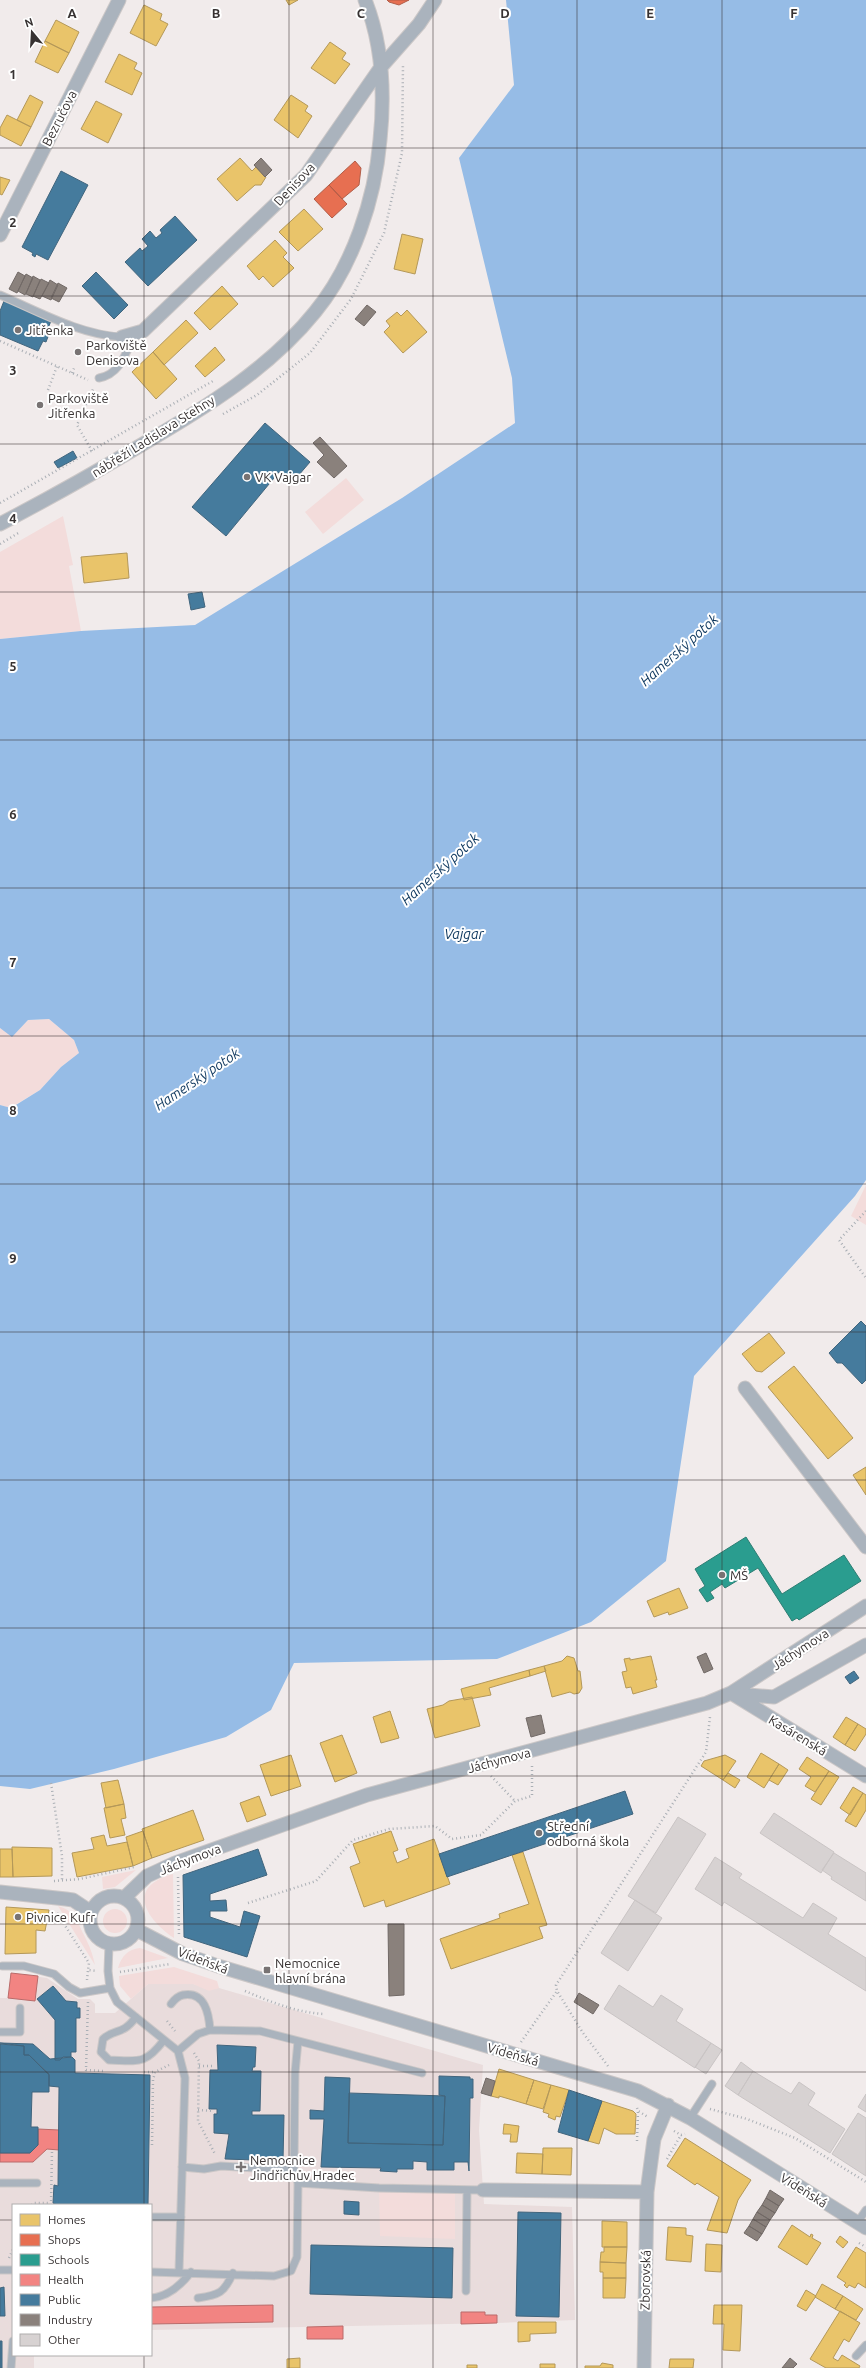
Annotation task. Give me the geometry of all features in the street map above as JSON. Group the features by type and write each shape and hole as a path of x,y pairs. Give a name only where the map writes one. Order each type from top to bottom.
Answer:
{"street":[{"name":"Bezručova","path":"0,236 118,0"},
{"name":"nábřeží Ladislava Stehny","path":"0,524 55,495 194,414 290,340 317,310 356,243 371,197 379,158 383,109 381,67 374,27 365,0"},
{"name":"Denisova","path":"122,337 143,331 306,175 381,67 403,44 436,0"},
{"path":"745,1388 866,1547"},
{"name":"Jáchymova","path":"124,1898 147,1876 175,1863 367,1795 707,1703 731,1693 866,1606"},
{"path":"731,1693 774,1697 866,1645"},
{"name":"Kasárenská","path":"731,1693 866,1776"},
{"path":"0,1892 73,1900 91,1912"},
{"path":"108,1896 124,1898 135,1908 138,1915 137,1930 126,1942 109,1944 97,1938 92,1932 90,1926 91,1912 95,1905 108,1896"},
{"name":"Vídeňská","path":"137,1930 183,1954 218,1966 512,2055 603,2079 638,2091 668,2105 690,2118 861,2226"},
{"name":"Zborovská","path":"644,2368 647,2192 654,2139 668,2105"},
{"path":"483,2190 647,2192"}],"lane":[{"path":"0,295 88,331 105,336 122,337"},
{"path":"99,378 108,377 117,371 135,333"},
{"path":"109,1944 108,1971 110,1988 117,2002 178,2051 185,2078 179,2272"},
{"path":"2,1966 24,1966 54,1974 68,1987 80,1993 110,1988"},
{"path":"171,2004 173,2001 185,1995 200,1998 206,2006 210,2030"},
{"path":"0,2032 20,2032 20,2008"},
{"path":"136,2017 130,2026 120,2032 107,2035 103,2039 101,2052 104,2057 109,2060 146,2059 153,2055 164,2040"},
{"path":"178,2051 198,2034 210,2030 260,2031 422,2073"},
{"path":"152,2272 233,2273 274,2276 291,2271 297,2257 298,2183 294,2170 295,2073 298,2041"},
{"path":"690,2118 712,2084"},
{"path":"182,2167 204,2169 221,2166 294,2170"},
{"path":"0,2183 37,2183"},
{"path":"298,2183 483,2190"},
{"path":"466,2291 467,2190"},
{"path":"861,2226 866,2210"},
{"path":"152,2217 180,2217"},
{"path":"0,2270 12,2270"},
{"path":"152,2298 161,2297 183,2283 191,2272"},
{"path":"198,2298 216,2296 226,2287 233,2273"},
{"path":"856,2356 866,2345"},
{"path":"11,2368 12,2354"}],"path":[{"path":"216,418 257,395 310,353 351,299 384,233 402,153 403,44"},
{"path":"0,341 89,380 99,378"},
{"path":"48,390 56,366"},
{"path":"72,373 75,366"},
{"path":"92,451 77,425 99,378"},
{"path":"0,503 215,380"},
{"path":"0,544 27,528"},
{"path":"866,1210 839,1240 851,1260 866,1278"},
{"path":"608,2066 583,2033 557,1991 556,1985 706,1752 710,1718"},
{"path":"248,1903 316,1881 353,1840 389,1829 435,1826 452,1839 481,1835 515,1801 532,1796 532,1762"},
{"path":"490,1774 515,1801"},
{"path":"52,1783 62,1856 62,1881 138,1866"},
{"path":"177,1873 180,1938 183,1940"},
{"path":"521,2041 557,1991"},
{"path":"167,2021 178,2034"},
{"path":"152,2145 155,2072 180,2060"},
{"path":"213,2066 199,2066 198,2121 221,2166"},
{"path":"698,2106 746,2119 795,2138 866,2182"},
{"path":"198,2110 213,2111"},
{"path":"32,2204 50,2204 52,2151"}],"shaded area":[{"path":"346,478 364,500 323,534 305,512"},
{"path":"63,516 73,565 69,566 81,631 0,639 0,552"},
{"path":"49,1019 74,1040 79,1053 61,1067 40,1090 10,1108 0,1105 0,1028 12,1036 28,1020"},
{"path":"866,1185 866,1225 851,1216"},
{"path":"136,1870 115,1887 103,1889 102,1877"},
{"path":"173,1874 174,1938 155,1921 145,1903 145,1895 149,1887 158,1880"},
{"path":"58,1906 64,1908 75,1917 92,1953 95,1965"},
{"path":"115,1909 124,1912 127,1921 124,1930 115,1933 106,1930 103,1921 106,1912"},
{"path":"140,1948 168,1958 118,1968 121,1960 126,1954 132,1950"},
{"path":"174,1967 217,1981 219,1988 209,1991 193,1984 148,1984 131,1999 120,1986 119,1976"},
{"name":"Nemocnice Jindřichův Hradec","path":"11,1973 47,1978 78,1999 90,1999 95,2004 95,2013 115,2013 148,1984 193,1984 219,1988 483,2065 479,2130 484,2204 572,2207 575,2320 152,2330 152,2204 12,2204 12,2356 34,2356 34,2368 0,2368 0,1998 8,1998"},
{"path":"379,2188 455,2190 455,2239 380,2236"}],"water":[{"name":"Vajgar","path":"506,0 866,0 866,1180 855,1196 694,1376 666,1561 591,1622 497,1659 294,1663 271,1710 226,1737 114,1769 30,1789 0,1786 0,1105 11,1108 40,1090 61,1067 79,1053 74,1040 49,1019 28,1020 12,1037 0,1028 0,639 81,631 195,625 402,498 515,423 512,378 459,158 514,85"}],"building: Homes":[{"path":"286,0 298,0 289,5"},
{"path":"144,5 162,14 160,20 168,24 156,46 130,33"},
{"path":"56,20 79,32 69,53 45,41"},
{"path":"45,41 69,53 58,73 35,62"},
{"path":"330,42 346,53 342,59 350,64 335,84 311,68"},
{"path":"119,54 137,63 134,69 142,73 132,95 105,82"},
{"path":"30,95 43,102 31,127 17,120"},
{"path":"291,95 308,106 305,111 312,116 298,138 274,120"},
{"path":"96,101 122,114 108,143 81,129"},
{"path":"7,115 31,127 21,146 0,135 0,128"},
{"path":"240,158 252,171 256,167 266,177 261,185 255,185 237,201 217,179"},
{"path":"0,177 10,180 2,195 0,194"},
{"path":"304,209 323,229 298,251 279,232"},
{"path":"402,234 423,239 415,274 394,269"},
{"path":"275,240 287,253 283,257 294,268 273,287 263,276 259,280 247,266"},
{"path":"222,286 238,304 210,330 194,313"},
{"path":"407,310 427,332 403,353 384,332 390,326 386,321 397,312 401,316"},
{"path":"186,320 198,333 164,365 153,352"},
{"path":"215,347 225,360 205,377 195,366"},
{"path":"153,352 177,379 156,399 132,372"},
{"path":"127,553 129,578 84,583 81,557"},
{"path":"769,1333 785,1353 762,1372 756,1371 742,1354"},
{"path":"794,1366 853,1438 828,1459 768,1387"},
{"path":"866,1467 866,1495 853,1475"},
{"path":"679,1588 688,1608 669,1615 668,1612 654,1617 647,1601"},
{"path":"567,1656 574,1658 578,1671 580,1671 582,1688 579,1693 574,1694 570,1692 552,1697 544,1666 562,1661"},
{"path":"651,1656 657,1680 655,1680 657,1687 633,1694 631,1687 626,1688 622,1672 627,1671 624,1659 630,1658 630,1660"},
{"path":"544,1666 546,1671 530,1676 529,1670"},
{"path":"529,1670 530,1676 489,1688 491,1695 464,1700 461,1689"},
{"path":"472,1697 480,1726 435,1738 427,1709 443,1705 449,1701"},
{"path":"390,1711 399,1738 381,1743 373,1717"},
{"path":"846,1717 858,1724 845,1745 833,1737"},
{"path":"858,1724 866,1729 866,1734 855,1751 845,1745"},
{"path":"342,1735 357,1773 335,1782 320,1743"},
{"path":"761,1753 779,1764 764,1788 747,1777"},
{"path":"291,1755 301,1786 271,1796 260,1765"},
{"path":"725,1755 736,1761 723,1780 701,1766 704,1761"},
{"path":"807,1757 829,1771 815,1792 805,1786 811,1777 799,1769"},
{"path":"779,1764 788,1770 778,1785 769,1780"},
{"path":"829,1771 839,1777 821,1805 811,1799"},
{"path":"728,1773 740,1780 735,1788 723,1780"},
{"path":"118,1780 124,1804 106,1808 101,1783"},
{"path":"853,1787 863,1793 850,1815 840,1808"},
{"path":"863,1793 866,1795 866,1810 856,1827 845,1821"},
{"path":"259,1796 266,1815 247,1822 240,1803"},
{"path":"124,1804 126,1818 121,1819 125,1835 110,1838 104,1808"},
{"path":"193,1810 204,1840 152,1858 142,1829"},
{"path":"143,1831 152,1858 133,1866 126,1837"},
{"path":"391,1831 398,1850 393,1852 397,1863 409,1858 406,1849 434,1839 450,1884 386,1907 384,1900 364,1907 350,1867 360,1863 353,1844"},
{"path":"104,1835 107,1846 127,1842 133,1866 77,1877 72,1853 94,1849 91,1838"},
{"path":"12,1847 52,1848 52,1876 13,1877"},
{"path":"0,1849 12,1849 13,1877 0,1877"},
{"path":"523,1852 547,1925 539,1927 543,1938 451,1969 440,1939 500,1918 499,1914 529,1904 512,1855"},
{"path":"6,1907 49,1910 45,1931 36,1930 36,1953 5,1954"},
{"path":"499,2069 534,2080 526,2104 499,2096 499,2098 491,2096"},
{"path":"534,2080 551,2085 543,2109 526,2104"},
{"path":"551,2085 569,2090 560,2117 556,2116 555,2120 548,2117 549,2114 543,2112"},
{"path":"602,2101 633,2111 636,2114 635,2134 616,2134 604,2128 599,2144 588,2141"},
{"path":"504,2124 519,2126 517,2142 510,2142 511,2134 503,2134"},
{"path":"685,2138 751,2180 738,2200 727,2233 707,2230 719,2197 697,2183 695,2185 667,2166"},
{"path":"543,2148 572,2148 571,2175 542,2174"},
{"path":"517,2153 543,2154 542,2174 516,2173"},
{"path":"602,2221 627,2222 627,2247 602,2247"},
{"path":"792,2225 810,2237 811,2234 813,2235 812,2238 821,2243 807,2265 778,2247"},
{"path":"668,2227 686,2228 686,2235 693,2236 691,2262 666,2260"},
{"path":"840,2236 848,2242 843,2248 836,2242"},
{"path":"706,2244 722,2245 721,2272 705,2271"},
{"path":"604,2247 627,2247 626,2263 600,2262 601,2252 604,2252"},
{"path":"856,2247 866,2253 866,2288 858,2283 855,2288 849,2285 847,2288 844,2285 846,2283 837,2277"},
{"path":"600,2262 626,2263 626,2278 603,2278 603,2272 600,2272"},
{"path":"603,2278 626,2278 625,2298 603,2298"},
{"path":"822,2284 843,2296 835,2309 815,2297"},
{"path":"806,2290 816,2296 806,2311 797,2306"},
{"path":"843,2296 863,2309 856,2320 835,2309"},
{"path":"714,2305 742,2305 740,2351 723,2350 724,2324 713,2324"},
{"path":"840,2311 860,2323 849,2342 844,2339 833,2358 838,2361 842,2355 860,2366 859,2368 826,2368 810,2359"},
{"path":"518,2322 556,2322 556,2333 530,2334 530,2341 518,2342"},
{"path":"300,2358 300,2368 287,2368 287,2359"},
{"path":"670,2359 694,2359 693,2368 669,2368"},
{"path":"602,2363 613,2365 613,2368 585,2368 585,2366 600,2366"},
{"path":"540,2364 555,2364 555,2368 540,2368"},
{"path":"467,2365 477,2365 477,2368 467,2368"}],"building: Shops":[{"path":"387,0 409,0 399,5"},
{"path":"355,161 361,168 359,185 342,199 329,185"},
{"path":"329,185 347,204 332,218 314,199"}],"building: Schools":[{"name":"MŠ","path":"746,1537 782,1594 844,1555 861,1581 799,1620 797,1618 792,1621 758,1568 725,1588 722,1584 710,1592 714,1598 707,1602 699,1590 705,1586 695,1569"}],"building: Health":[{"path":"11,1973 38,1976 35,2001 8,1998"},
{"path":"38,2129 59,2130 59,2150 47,2149 33,2162 0,2162 0,2153 30,2153 38,2145"},
{"path":"273,2305 273,2322 152,2324 152,2307"},
{"path":"461,2312 485,2312 485,2315 497,2315 497,2323 461,2324"},
{"path":"343,2326 343,2339 307,2339 307,2327"}],"building: Public":[{"path":"61,171 88,185 48,260 36,254 35,257 32,255 33,253 22,247"},
{"path":"175,216 197,240 148,286 125,262 140,248 142,251 148,246 142,239 150,231 156,238 162,233 160,230"},
{"path":"96,272 128,305 114,319 82,286"},
{"path":"4,301 51,321 46,333 49,334 46,342 43,341 38,351 0,335 0,311"},
{"name":"VK Vajgar","path":"265,423 310,462 292,483 279,472 226,536 192,507"},
{"path":"73,451 77,458 58,468 54,462"},
{"path":"202,592 205,607 191,610 188,594"},
{"path":"861,1321 866,1326 866,1380 862,1384 842,1363 837,1363 829,1353"},
{"path":"854,1671 859,1678 850,1684 845,1677"},
{"name":"Střední odborná škola","path":"625,1791 633,1814 447,1877 439,1854"},
{"path":"258,1849 267,1875 210,1894 210,1901 226,1900 227,1911 210,1911 210,1917 240,1927 244,1911 260,1916 247,1957 184,1937 183,1875"},
{"path":"53,1986 66,2001 77,2002 77,2008 80,2008 80,2018 76,2018 76,2052 71,2052 71,2057 63,2057 60,2060 55,2060 55,2020 37,1999"},
{"path":"0,2043 33,2044 50,2059 72,2057 75,2060 75,2073 150,2075 148,2204 53,2203 54,2185 58,2186 59,2087 49,2086 49,2074 29,2055 24,2055 24,2046"},
{"path":"0,2044 24,2046 24,2055 29,2055 49,2075 49,2092 32,2092 31,2127 38,2127 38,2145 30,2153 0,2153"},
{"path":"217,2045 256,2047 255,2067 253,2067 252,2071 261,2071 260,2111 252,2111 252,2115 284,2115 283,2161 225,2159 229,2134 214,2133 214,2114 217,2114 217,2109 209,2109 210,2070 218,2070"},
{"path":"439,2076 470,2077 470,2079 473,2079 473,2098 470,2098 469,2171 468,2162 454,2162 454,2170 427,2170 427,2162 413,2161 413,2169 397,2169 397,2172 380,2171 381,2168 321,2167 324,2119 310,2119 310,2110 324,2111 325,2077 350,2078 348,2143 443,2145 445,2096 439,2095"},
{"path":"569,2090 602,2101 588,2141 558,2132"},
{"path":"349,2093 445,2096 443,2145 348,2143"},
{"path":"344,2201 359,2202 359,2215 344,2214"},
{"path":"518,2212 561,2213 559,2317 516,2316"},
{"path":"311,2245 453,2248 452,2298 310,2294"},
{"path":"4,2287 5,2316 0,2316 0,2288"},
{"path":"0,2341 2,2341 2,2368 0,2368"}],"building: Industry":[{"path":"261,158 272,170 265,177 254,165"},
{"path":"18,272 25,276 17,293 9,289"},
{"path":"26,274 33,278 25,295 18,291"},
{"path":"33,276 40,280 33,297 26,294"},
{"path":"41,279 49,283 40,299 33,296"},
{"path":"50,280 58,285 51,300 42,296"},
{"path":"58,283 67,288 59,302 51,298"},
{"path":"367,305 376,312 364,326 355,319"},
{"path":"320,437 347,466 334,478 317,462 324,455 313,443"},
{"path":"706,1653 713,1669 704,1673 697,1657"},
{"path":"541,1715 545,1733 531,1737 526,1718"},
{"path":"388,1924 404,1924 404,1995 389,1996"},
{"path":"579,1993 599,2005 593,2014 574,2002"},
{"path":"486,2078 495,2081 491,2096 481,2093"},
{"path":"770,2190 784,2199 779,2206 766,2198"},
{"path":"766,2198 779,2206 775,2213 762,2205"},
{"path":"762,2205 775,2213 770,2220 757,2212"},
{"path":"757,2212 770,2220 766,2227 753,2219"},
{"path":"753,2219 766,2227 762,2234 749,2226"},
{"path":"749,2226 762,2234 757,2241 744,2233"},
{"path":"790,2358 797,2364 793,2368 782,2368"}],"building: Other":[{"path":"774,1813 834,1852 821,1873 760,1833"},
{"path":"678,1817 706,1834 656,1913 628,1896"},
{"path":"834,1853 866,1873 866,1901 831,1879 832,1877 822,1870"},
{"path":"715,1857 742,1874 739,1878 803,1918 813,1903 837,1918 828,1934 866,1958 866,1991 724,1902 722,1906 695,1889"},
{"path":"635,1900 662,1918 628,1971 601,1953"},
{"path":"619,1985 653,2007 661,1995 683,2009 676,2021 711,2043 695,2068 604,2009"},
{"path":"711,2043 722,2050 706,2074 695,2067"},
{"path":"741,2062 753,2071 738,2095 725,2086"},
{"path":"753,2071 791,2094 799,2082 815,2093 808,2105 845,2129 830,2153 738,2095"},
{"path":"866,2094 866,2112 858,2107"},
{"path":"858,2113 866,2118 866,2176 832,2154"}],"place":[{"name":"Jitřenka","path":"18,330"},
{"name":"Parkoviště Denisova","path":"78,352"},
{"name":"Parkoviště Jitřenka","path":"40,405"},
{"name":"VK Vajgar","path":"247,477"},
{"name":"MŠ","path":"722,1575"},
{"name":"Střední odborná škola","path":"539,1833"},
{"name":"Pivnice Kufr","path":"18,1917"},
{"name":"Nemocnice hlavní brána","path":"267,1970"},
{"name":"Nemocnice Jindřichův Hradec","path":"241,2167"}],"water label":[{"name":"Hamerský potok","path":"679,650"},
{"name":"Hamerský potok","path":"440,869"},
{"name":"Hamerský potok","path":"197,1079"}]}
